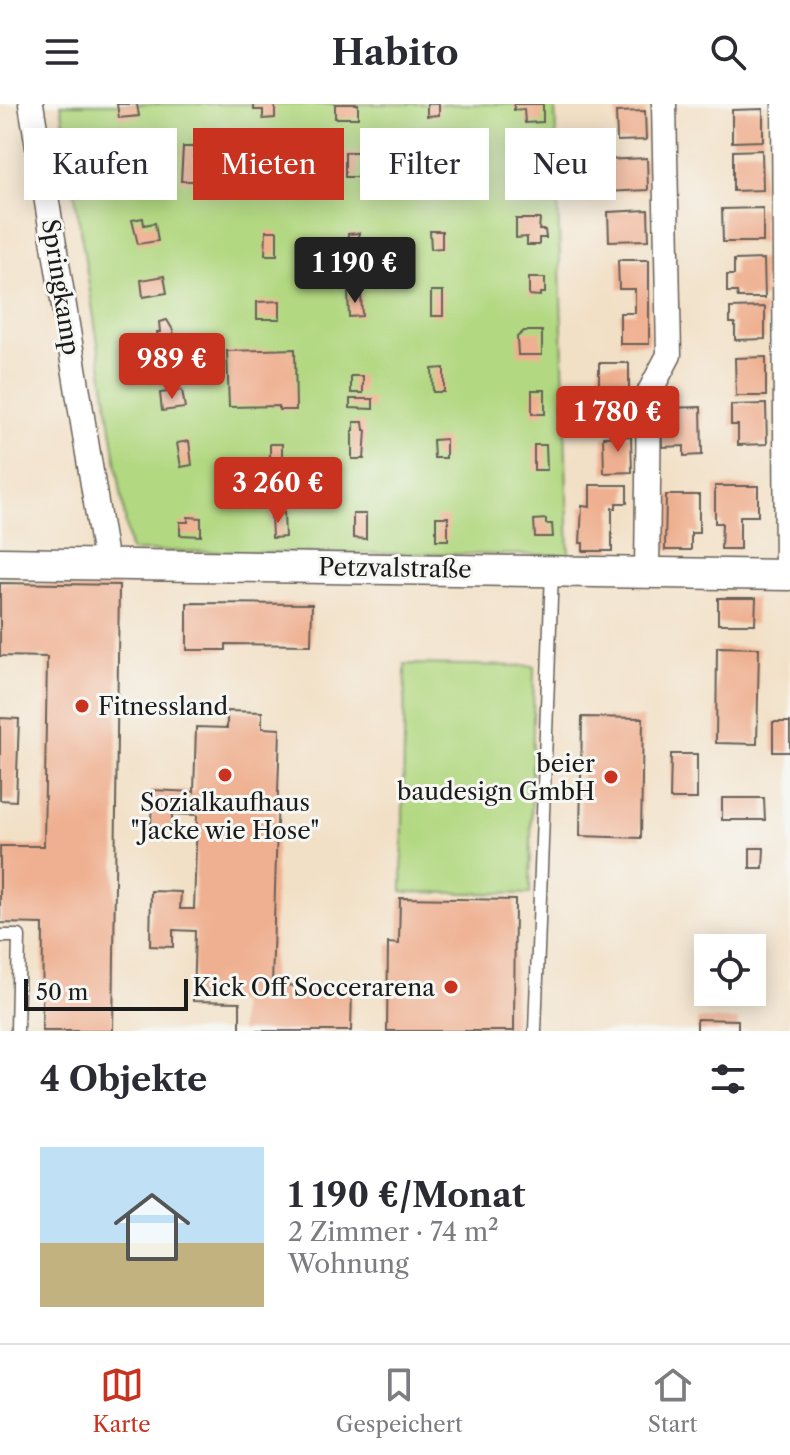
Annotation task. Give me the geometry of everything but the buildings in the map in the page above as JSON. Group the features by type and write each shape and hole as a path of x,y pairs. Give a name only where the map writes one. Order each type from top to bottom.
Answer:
{"street":[{"name":"Springkamp","path":"31,104 106,564"},
{"path":"647,574 649,393 669,355 664,104"},
{"path":"784,104 788,575"},
{"name":"Petzvalstraße","path":"0,563 788,575"}],"lane":[{"path":"535,1031 552,571"},
{"path":"0,936 19,936 17,1031"}],"green space":[{"path":"61,104 555,104 556,128 505,128 505,200 558,200 569,555 130,551 76,200 177,200 177,128 65,128"},
{"path":"405,664 534,666 530,894 402,892"}],"place":[{"name":"Fitnessland","path":"82,706"},
{"name":"Sozialkaufhaus \"Jacke wie Hose\"","path":"225,775"},
{"name":"beier baudesign GmbH","path":"611,777"},
{"name":"Kick Off Soccerarena","path":"451,987"}]}
